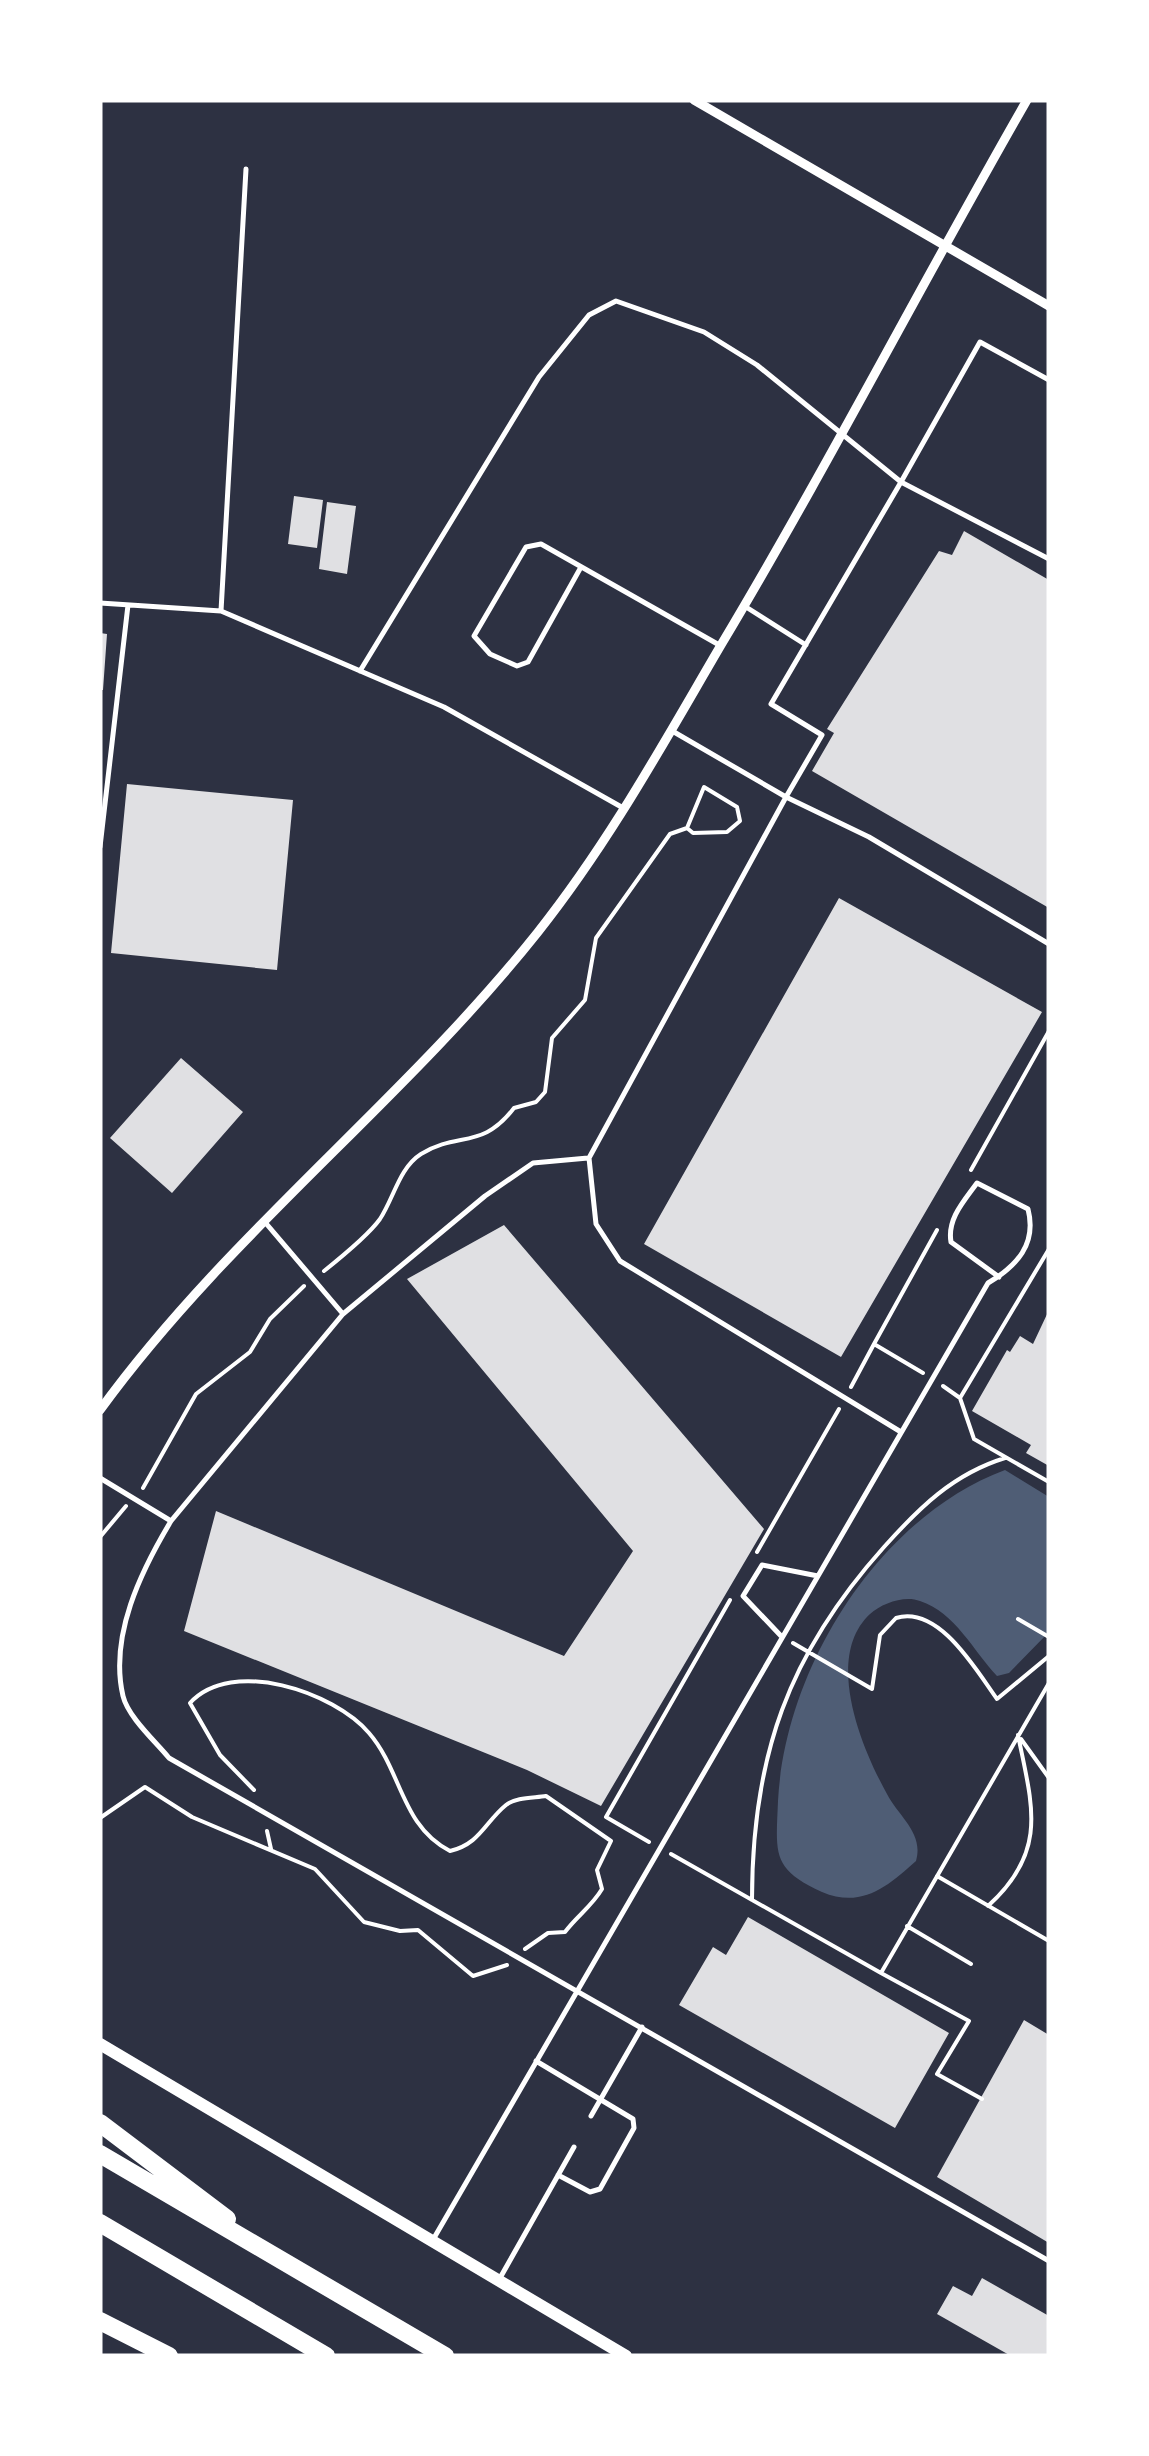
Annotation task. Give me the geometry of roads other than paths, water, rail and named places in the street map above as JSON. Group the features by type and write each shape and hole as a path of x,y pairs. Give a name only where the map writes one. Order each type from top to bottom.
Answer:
{"highway":[{"path":"100,2123 308,2279"},
{"path":"100,2154 444,2356"},
{"path":"100,2223 326,2356"},
{"path":"100,2322 169,2356"}],"main road":[{"path":"100,2044 626,2356"},
{"path":"100,2322 154,2356"}],"street":[{"path":"694,100 1049,306"},
{"path":"100,1410 148,1344 263,1220 447,1038 539,930 626,809 844,435 944,245 1027,100"}],"lane":[{"path":"222,611 246,168"},
{"path":"360,671 539,376 589,315 616,301 704,332 804,399 902,482 1049,559"},
{"path":"901,1432 620,1261 596,1224 589,1158 822,734 771,704 980,342 1049,380"},
{"path":"581,567 528,662 516,666 480,645 474,636 512,563 526,547 541,544 721,646"},
{"path":"100,603 222,611 444,707 626,809"},
{"path":"100,847 128,604"},
{"path":"746,607 806,645"},
{"path":"674,732 786,797 870,837 1049,944"},
{"path":"589,1158 533,1163 486,1196 343,1314 171,1521 147,1562 120,1642 123,1700 169,1758 1049,2262"},
{"path":"432,2241 988,1284 1000,1276 1022,1254 1032,1225 1028,1209 977,1183 955,1213 949,1230 951,1242 1000,1276"},
{"path":"263,1220 343,1314"},
{"path":"100,1478 171,1521"},
{"path":"782,1636 743,1596 762,1565 818,1576"},
{"path":"591,2116 642,2027"},
{"path":"536,2061 634,2119 634,2128 600,2188 590,2192 558,2174"},
{"path":"499,2280 574,2147"}],"water":[{"path":"1005,1470 1049,1497 1049,1632 1009,1673 997,1676 954,1623 932,1606 914,1599 901,1600 887,1603 870,1614 856,1632 850,1654 852,1702 877,1775 914,1834 918,1851 916,1861 874,1892 850,1898 822,1892 785,1867 777,1834 785,1751 798,1700 819,1651 846,1604 879,1561 917,1523 959,1493"}]}
